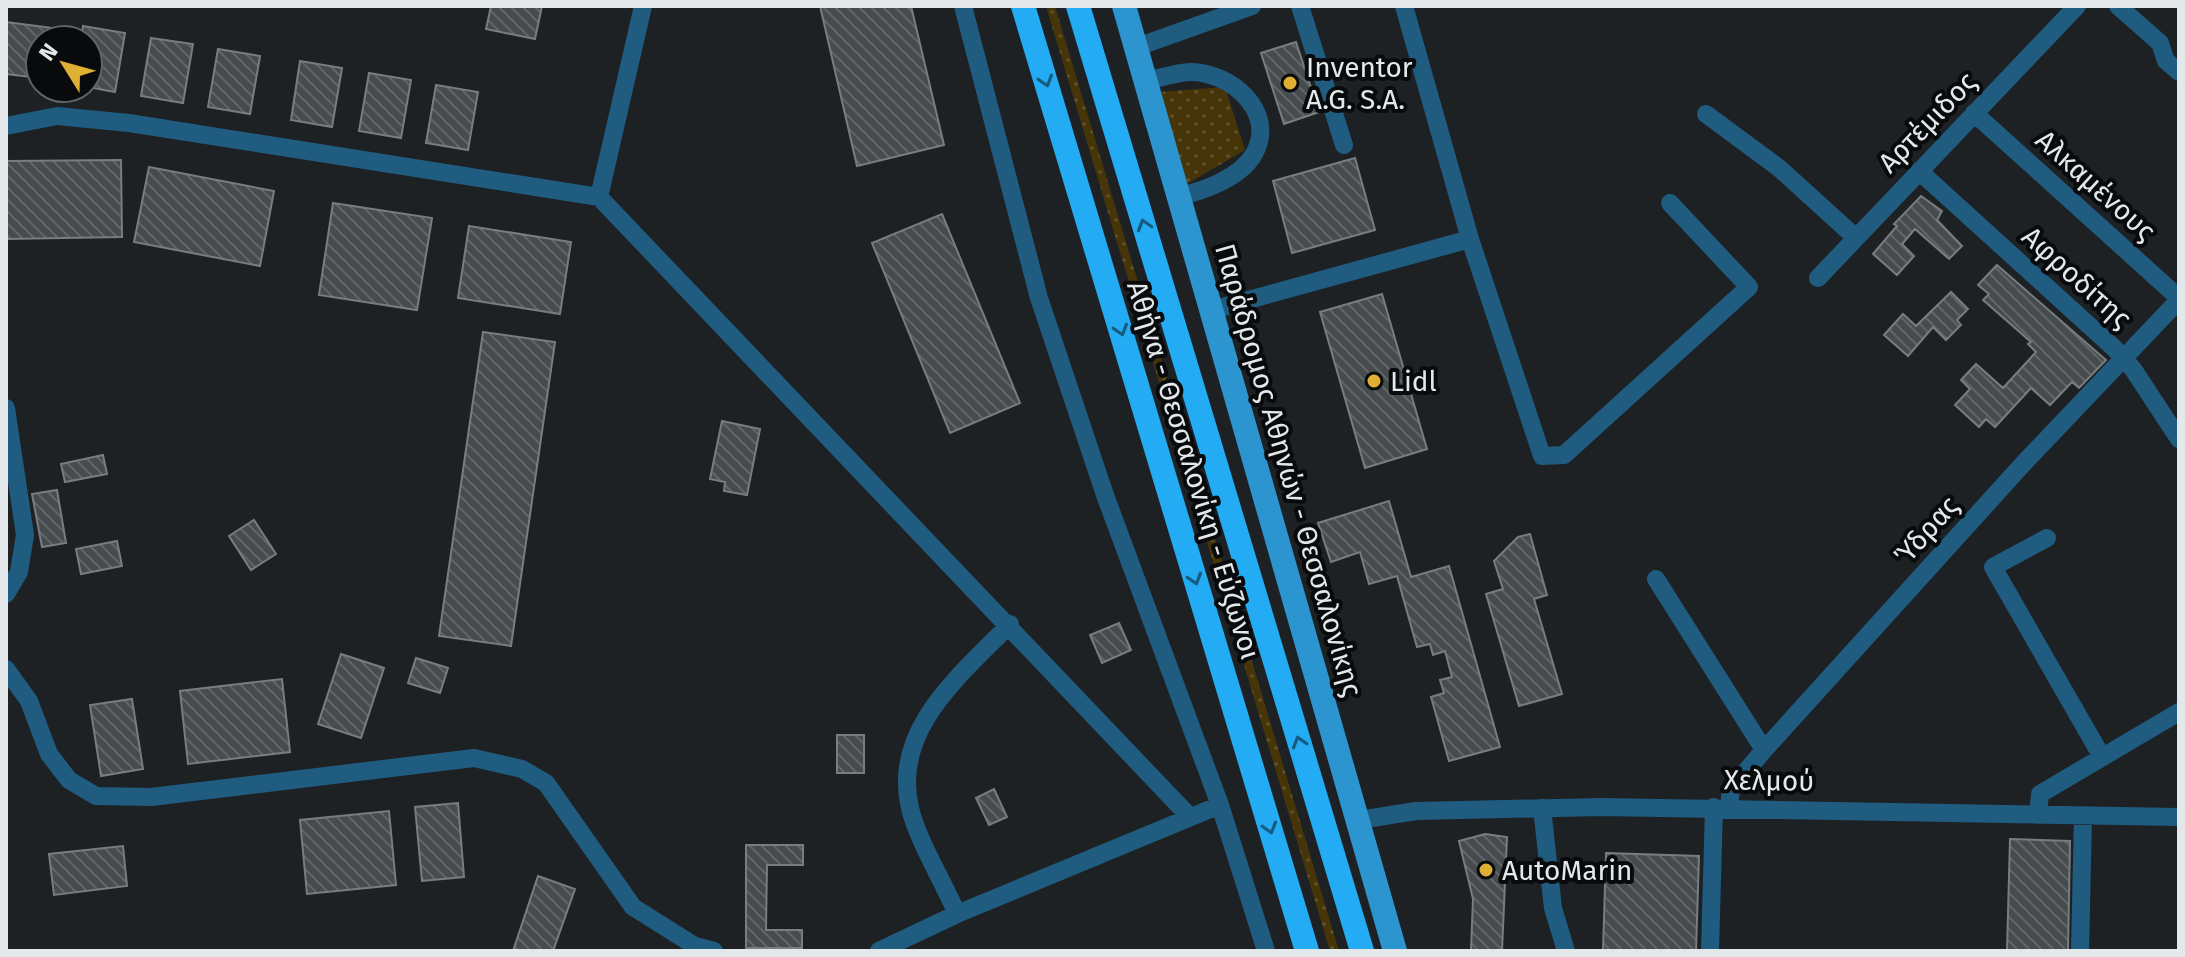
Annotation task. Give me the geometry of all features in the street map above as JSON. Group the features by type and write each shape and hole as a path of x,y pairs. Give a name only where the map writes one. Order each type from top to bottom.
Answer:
{"highway":[{"name":"Αθήνα - Θεσσαλονίκη - Εύζωνοι","path":"1023,6 1307,951"},
{"name":"Αθήνα - Θεσσαλονίκη - Εύζωνοι","path":"1078,6 1362,951"}],"main road":[{"name":"Παράδρομος Αθηνών - Θεσσαλονίκης","path":"1124,6 1395,951"}],"street":[{"path":"599,197 643,6"},
{"path":"963,6 1039,298 1105,495 1220,805 1266,951"},
{"path":"1137,47 1252,6"},
{"path":"1300,6 1344,145"},
{"path":"1404,6 1470,239 1542,456 1564,455 1749,287 1670,203"},
{"name":"Αρτέμιδος","path":"1818,278 2077,6"},
{"path":"2118,6 2160,43 2166,61 2179,72"},
{"path":"1146,81 1190,72 1211,75 1231,82 1248,98 1258,117 1260,134 1253,155 1207,190 1179,196"},
{"name":"Αλκαμένους","path":"1974,113 2179,299"},
{"path":"1706,114 1779,168 1855,237"},
{"path":"6,126 57,116 129,123 599,197 1010,624 1189,816"},
{"name":"Αφροδίτης","path":"1919,171 2124,358 2179,439"},
{"path":"1212,310 1470,239"},
{"name":"Ύδρας","path":"1722,807 1731,789 1764,750 2179,299"},
{"path":"6,408 25,535 19,572 6,594"},
{"path":"2047,538 1993,567 2102,757"},
{"path":"1656,579 1764,750"},
{"path":"957,914 909,807 909,757 927,712 1010,624"},
{"path":"6,669 29,701 49,754 69,780 96,796 151,797 474,758 522,769 546,783 633,907 683,940 714,951"},
{"path":"2038,815 2040,794 2179,712"},
{"path":"879,951 957,914 1220,805"},
{"path":"1710,951 1722,807"},
{"name":"Χελμού","path":"1359,820 1416,811 1722,807 2179,817"},
{"path":"1542,808 1553,908 1566,951"},
{"path":"2080,951 2083,816"}],"shaded area":[{"path":"1046,6 1055,6 1339,951 1330,951"},
{"path":"1225,87 1245,150 1185,185 1159,92"}],"building":[{"path":"491,6 542,6 535,39 486,29"},
{"path":"820,6 911,6 944,145 857,166"},
{"path":"6,22 24,24 24,76 6,74"},
{"path":"104,30 125,33 115,92 104,90"},
{"path":"151,38 193,44 183,103 141,96"},
{"name":"Inventor A.G. S.A.","path":"1296,42 1319,112 1284,124 1261,53"},
{"path":"218,49 260,56 250,114 208,107"},
{"path":"300,61 342,68 332,127 291,120"},
{"path":"369,73 411,80 401,138 359,131"},
{"path":"436,85 478,92 468,150 426,143"},
{"path":"1355,158 1375,230 1292,253 1273,181"},
{"path":"121,160 122,237 6,239 6,161"},
{"path":"149,167 274,191 260,266 134,242"},
{"path":"1921,196 1942,211 1937,220 1962,246 1949,259 1915,229 1902,244 1914,256 1897,275 1873,254 1897,226 1894,224"},
{"path":"333,203 432,218 417,310 319,295"},
{"path":"942,214 1020,403 950,433 872,243"},
{"path":"469,226 571,242 560,314 458,298"},
{"path":"1997,265 2106,360 2079,388 2072,382 2050,405 2031,388 1995,427 1986,419 1979,427 1955,405 1970,389 1961,380 1976,364 2003,388 2036,352 2028,344 2031,342 1983,300 1989,294 1978,285"},
{"path":"1951,292 1968,309 1957,320 1961,325 1946,340 1933,327 1908,356 1884,335 1903,314 1916,326"},
{"name":"Lidl","path":"1382,294 1427,449 1365,468 1320,312"},
{"path":"483,332 555,342 511,646 439,636"},
{"path":"722,421 760,429 747,495 724,491 725,482 710,479"},
{"path":"103,455 107,474 65,482 61,464"},
{"path":"57,490 66,543 42,547 32,494"},
{"path":"1389,501 1411,577 1449,566 1500,747 1449,761 1431,697 1444,693 1440,680 1452,677 1445,651 1433,655 1430,644 1417,647 1397,576 1369,584 1360,552 1331,562 1318,523"},
{"path":"254,520 276,554 251,570 229,536"},
{"path":"1530,534 1547,595 1534,599 1562,694 1519,706 1486,594 1503,589 1494,561 1518,537"},
{"path":"117,541 122,566 81,574 76,549"},
{"path":"1119,623 1131,650 1102,663 1090,635"},
{"path":"341,654 384,668 361,738 318,724"},
{"path":"416,658 448,668 440,693 408,683"},
{"path":"282,679 290,752 188,764 180,691"},
{"path":"132,699 143,769 101,776 90,705"},
{"path":"837,735 864,735 864,773 837,773"},
{"path":"994,789 1007,817 989,825 976,798"},
{"path":"458,803 464,877 422,881 415,807"},
{"path":"389,811 396,885 307,894 300,820"},
{"name":"AutoMarin","path":"1485,834 1507,837 1502,951 1471,951 1473,899 1459,841"},
{"path":"2010,839 2070,841 2068,951 2007,951"},
{"path":"746,845 803,845 803,865 767,865 766,930 802,930 802,948 746,948"},
{"path":"123,846 127,886 54,895 49,854"},
{"path":"1606,853 1699,856 1696,951 1603,951"},
{"path":"538,876 575,889 553,951 513,951"}],"place":[{"name":"Inventor A.G. S.A.","path":"1290,83"},
{"name":"Lidl","path":"1374,381"},
{"name":"AutoMarin","path":"1486,870"}]}
